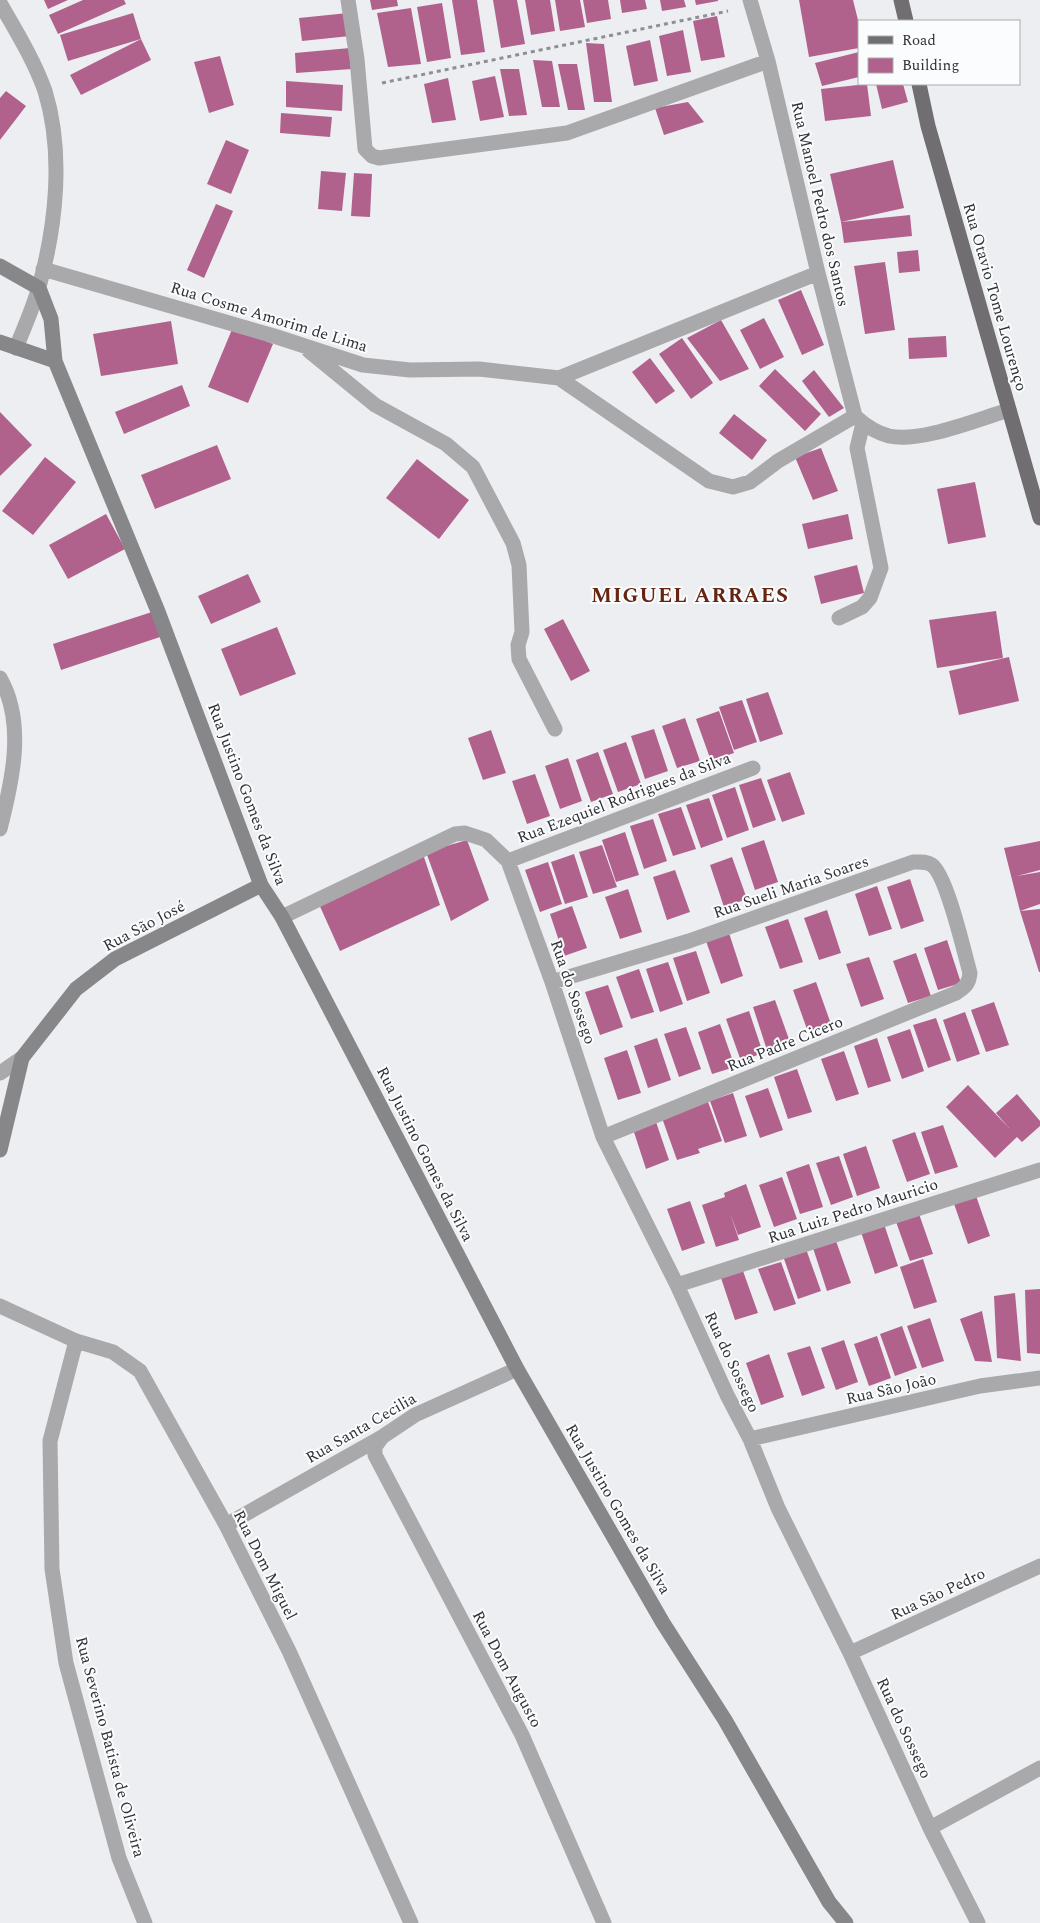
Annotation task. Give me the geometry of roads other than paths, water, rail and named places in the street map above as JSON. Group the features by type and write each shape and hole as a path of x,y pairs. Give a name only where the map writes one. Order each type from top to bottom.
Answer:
{"main road":[{"path":"901,0 906,20"},
{"name":"Rua Otavio Tome Lourenço","path":"919,85 928,126 1040,518"}],"street":[{"path":"348,0 361,87 366,149 372,156 379,158 567,132 768,61"},
{"path":"0,3 27,49 45,92 55,141 53,221 39,288 16,348"},
{"name":"Rua Manoel Pedro dos Santos","path":"750,3 768,61 818,273 859,420"},
{"path":"0,266 39,288"},
{"name":"Rua Cosme Amorim de Lima","path":"43,269 167,304 363,365 410,370 479,370 560,378 709,481 733,486 750,482 778,461 859,420"},
{"path":"560,378 818,273"},
{"name":"Rua Justino Gomes da Silva","path":"39,288 52,320 55,361 157,609 261,886 282,917 517,1369 663,1623 726,1720 829,1902 846,1923"},
{"path":"0,342 55,361"},
{"path":"301,345 375,405 446,444 472,467 513,543 519,565 522,632 518,645 519,659 556,729"},
{"path":"859,420 869,428 890,436 919,437 1009,410"},
{"path":"839,618 862,607 870,598 881,568 857,448 859,420"},
{"path":"0,678 7,690 15,750 8,800 0,829"},
{"name":"Rua Ezequiel Rodrigues da Silva","path":"508,862 753,768"},
{"name":"Rua do Sossego","path":"282,917 455,834 465,833 486,840 508,862 552,982 603,1137 677,1285 727,1395 750,1439 778,1508 850,1653 930,1828 978,1923"},
{"name":"Rua Sueli Maria Soares","path":"552,982 689,941 913,862 923,862 931,865 942,880 970,973"},
{"name":"Rua São José","path":"0,1150 22,1058 76,989 115,959 261,886"},
{"name":"Rua Padre Cicero","path":"603,1137 956,993 969,982 970,973"},
{"path":"0,1073 22,1058"},
{"name":"Rua Luiz Pedro Mauricio","path":"677,1285 1040,1170"},
{"name":"Rua Dom Miguel","path":"0,1306 76,1341 113,1352 140,1371 226,1525 289,1652 411,1923"},
{"name":"Rua Severino Batista de Oliveira","path":"76,1341 50,1441 52,1569 66,1663 119,1858 145,1923"},
{"name":"Rua Santa Cecilia","path":"226,1525 382,1437 415,1415 517,1369"},
{"name":"Rua São João","path":"750,1439 980,1386 1040,1378"},
{"name":"Rua Dom Augusto","path":"382,1437 375,1447 375,1455 522,1735 604,1923"},
{"name":"Rua São Pedro","path":"850,1653 1040,1566"},
{"path":"930,1828 1040,1768"}],"district":[{"name":"MIGUEL ARRAES","path":"690,596"}]}
